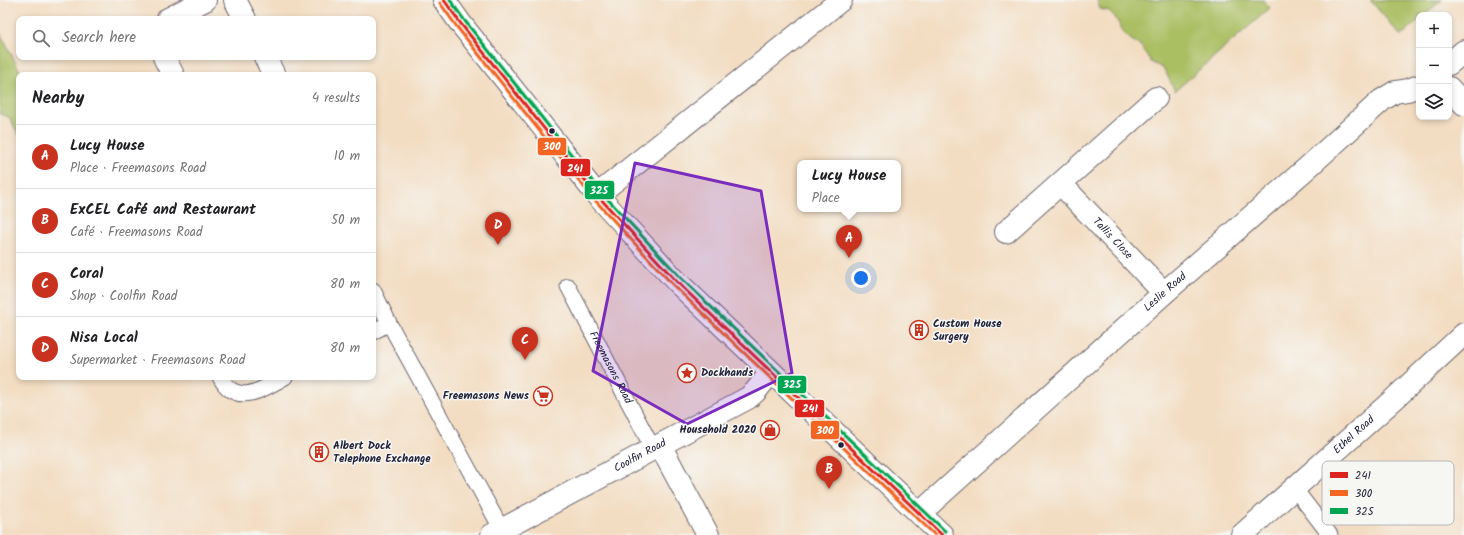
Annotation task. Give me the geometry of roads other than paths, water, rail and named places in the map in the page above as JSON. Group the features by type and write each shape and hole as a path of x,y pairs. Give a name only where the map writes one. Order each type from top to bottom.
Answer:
{"street":[{"path":"174,16 205,0"},
{"path":"235,0 243,16"},
{"path":"444,0 460,24 597,196 677,282 942,535"},
{"path":"597,196 841,0"},
{"path":"1452,61 1464,51"},
{"path":"166,60 172,72"},
{"path":"266,60 272,72"},
{"name":"Leslie Road","path":"920,513 1164,293 1382,100 1395,92 1416,87"},
{"path":"1452,91 1464,104"},
{"path":"1006,232 1156,98"},
{"name":"Tallis Close","path":"1061,184 1164,293"},
{"name":"Ethel Road","path":"1324,461 1464,334"},
{"name":"Coolfin Road","path":"497,532 748,398 755,392 771,372"},
{"path":"657,447 708,535"},
{"name":"Ethel Road","path":"1242,535 1322,463"}],"lane":[{"name":"Freemasons Road","path":"568,286 657,447"},
{"name":"Coolfin Road","path":"376,296 497,532"},
{"path":"376,330 389,323"},
{"path":"222,380 225,387 236,392 248,394 258,391 279,380"},
{"path":"1294,488 1322,525"},
{"path":"1322,525 1330,535"}],"place":[{"name":"Nisa Local","path":"498,245"},
{"name":"Lucy House","path":"849,258"},
{"name":"Custom House Surgery","path":"919,330"},
{"name":"Coral","path":"525,360"},
{"name":"Dockhands","path":"687,373"},
{"name":"Freemasons News","path":"543,396"},
{"name":"Household 2020","path":"770,430"},
{"name":"Albert Dock Telephone Exchange","path":"319,452"},
{"name":"ExCEL Café and Restaurant","path":"829,489"}]}
